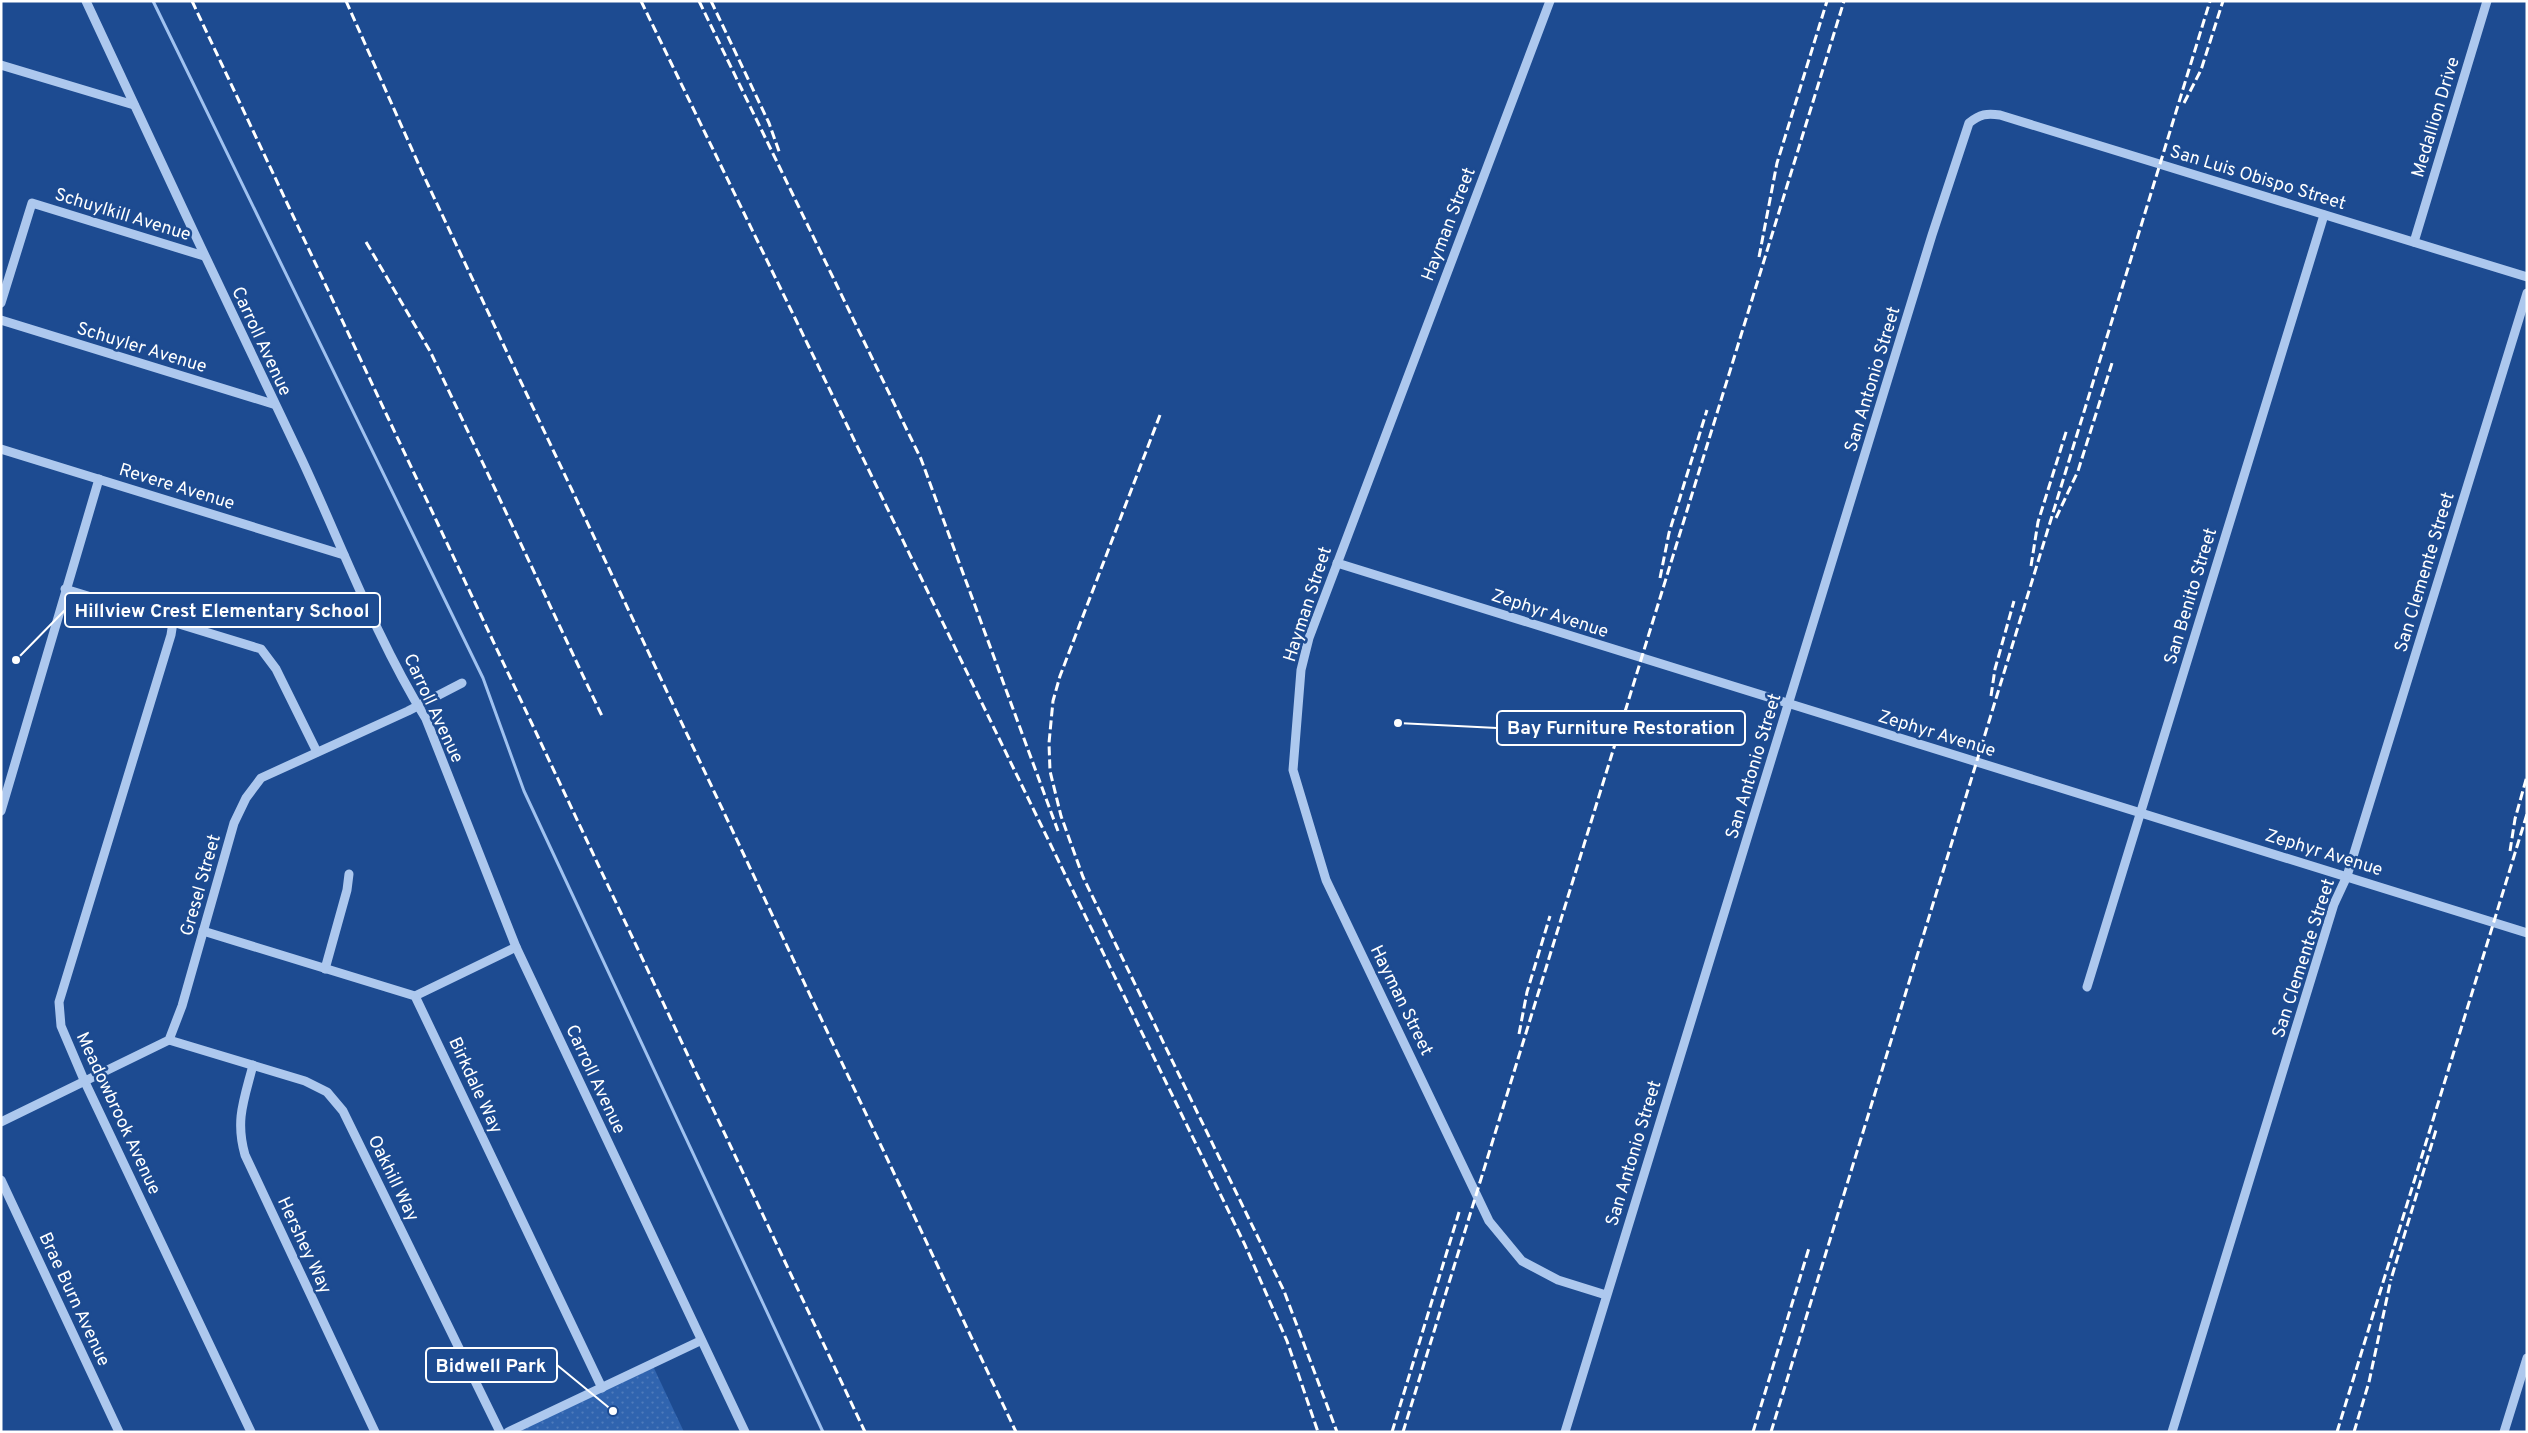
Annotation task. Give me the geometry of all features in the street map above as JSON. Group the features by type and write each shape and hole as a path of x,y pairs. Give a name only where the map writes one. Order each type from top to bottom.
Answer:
{"street":[{"name":"Carroll Avenue","path":"86,1 204,256 302,460 344,555 417,705 426,719 516,947 700,1341 745,1432"},
{"name":"Hayman Street","path":"1550,1 1309,638 1301,670 1293,770 1326,880 1490,1220 1522,1261 1558,1280 1606,1295"},
{"name":"Medallion Drive","path":"2414,242 2487,1"},
{"path":"1,65 134,106"},
{"name":"San Luis Obispo Street","path":"1978,115 1989,113 2000,115 2527,277"},
{"name":"San Antonio Street","path":"1565,1432 1963,134 1969,123 1978,115"},
{"name":"Schuylkill Avenue","path":"1,304 32,203 204,256"},
{"name":"San Benito Street","path":"2087,987 2324,215"},
{"name":"San Clemente Street","path":"2172,1432 2334,904 2347,876 2527,294"},
{"name":"Schuyler Avenue","path":"1,320 274,404"},
{"name":"Revere Avenue","path":"1,449 344,555"},
{"path":"1,811 99,479"},
{"name":"Zephyr Avenue","path":"1337,563 2527,933"},
{"path":"65,589 261,649 276,669 317,752"},
{"name":"Meadowbrook Avenue","path":"173,622 168,644 59,1002 61,1026 84,1080 251,1432"},
{"name":"Gresel Street","path":"169,1040 182,1006 234,823 246,798 261,778 462,683"},
{"path":"325,969 347,890 349,874"},
{"path":"203,931 415,996 516,947"},
{"name":"Birkdale Way","path":"415,996 602,1388"},
{"path":"1,1122 169,1040"},
{"name":"Oakhill Way","path":"169,1040 306,1080 327,1092 343,1111 500,1432"},
{"name":"Hershey Way","path":"252,1065 240,1112 239,1134 245,1155 375,1432"},
{"name":"Brae Burn Avenue","path":"1,1180 119,1432"},
{"path":"508,1432 700,1341"},
{"path":"2504,1432 2527,1358"}],"shaded area":[{"path":"652,1364 684,1432 508,1432"}],"waterway":[{"path":"153,1 483,678 524,791 823,1432"}],"railway":[{"path":"192,1 865,1432"},
{"path":"346,1 422,172 1016,1432"},
{"path":"641,1 1245,1245 1287,1341 1318,1432"},
{"path":"699,1 921,459 1058,831"},
{"path":"711,1 769,123 780,154"},
{"path":"1759,257 1777,163 1827,1"},
{"path":"1403,1432 1844,1"},
{"path":"1771,1432 2210,1"},
{"path":"2184,103 2201,70 2223,1"},
{"path":"366,242 430,351 602,716"},
{"path":"2056,518 2078,471 2112,363"},
{"path":"1660,578 1669,533 1707,410"},
{"path":"1160,415 1060,676 1053,701 1049,743 1050,771 1061,816 1083,877 1284,1291 1337,1432"},
{"path":"2031,566 2038,522 2067,429"},
{"path":"1991,696 1995,669 2014,601"},
{"path":"2510,851 2515,819 2527,776"},
{"path":"2337,1432 2527,814"},
{"path":"1519,1034 1527,992 1550,916"},
{"path":"2392,1276 2436,1130"},
{"path":"1392,1432 1460,1209"},
{"path":"1753,1432 1809,1248"},
{"path":"2354,1432 2369,1382 2391,1279"}],"place":[{"name":"Hillview Crest Elementary School","path":"16,660"},
{"name":"Bay Furniture Restoration","path":"1398,723"},
{"name":"Bidwell Park","path":"613,1411"}]}
